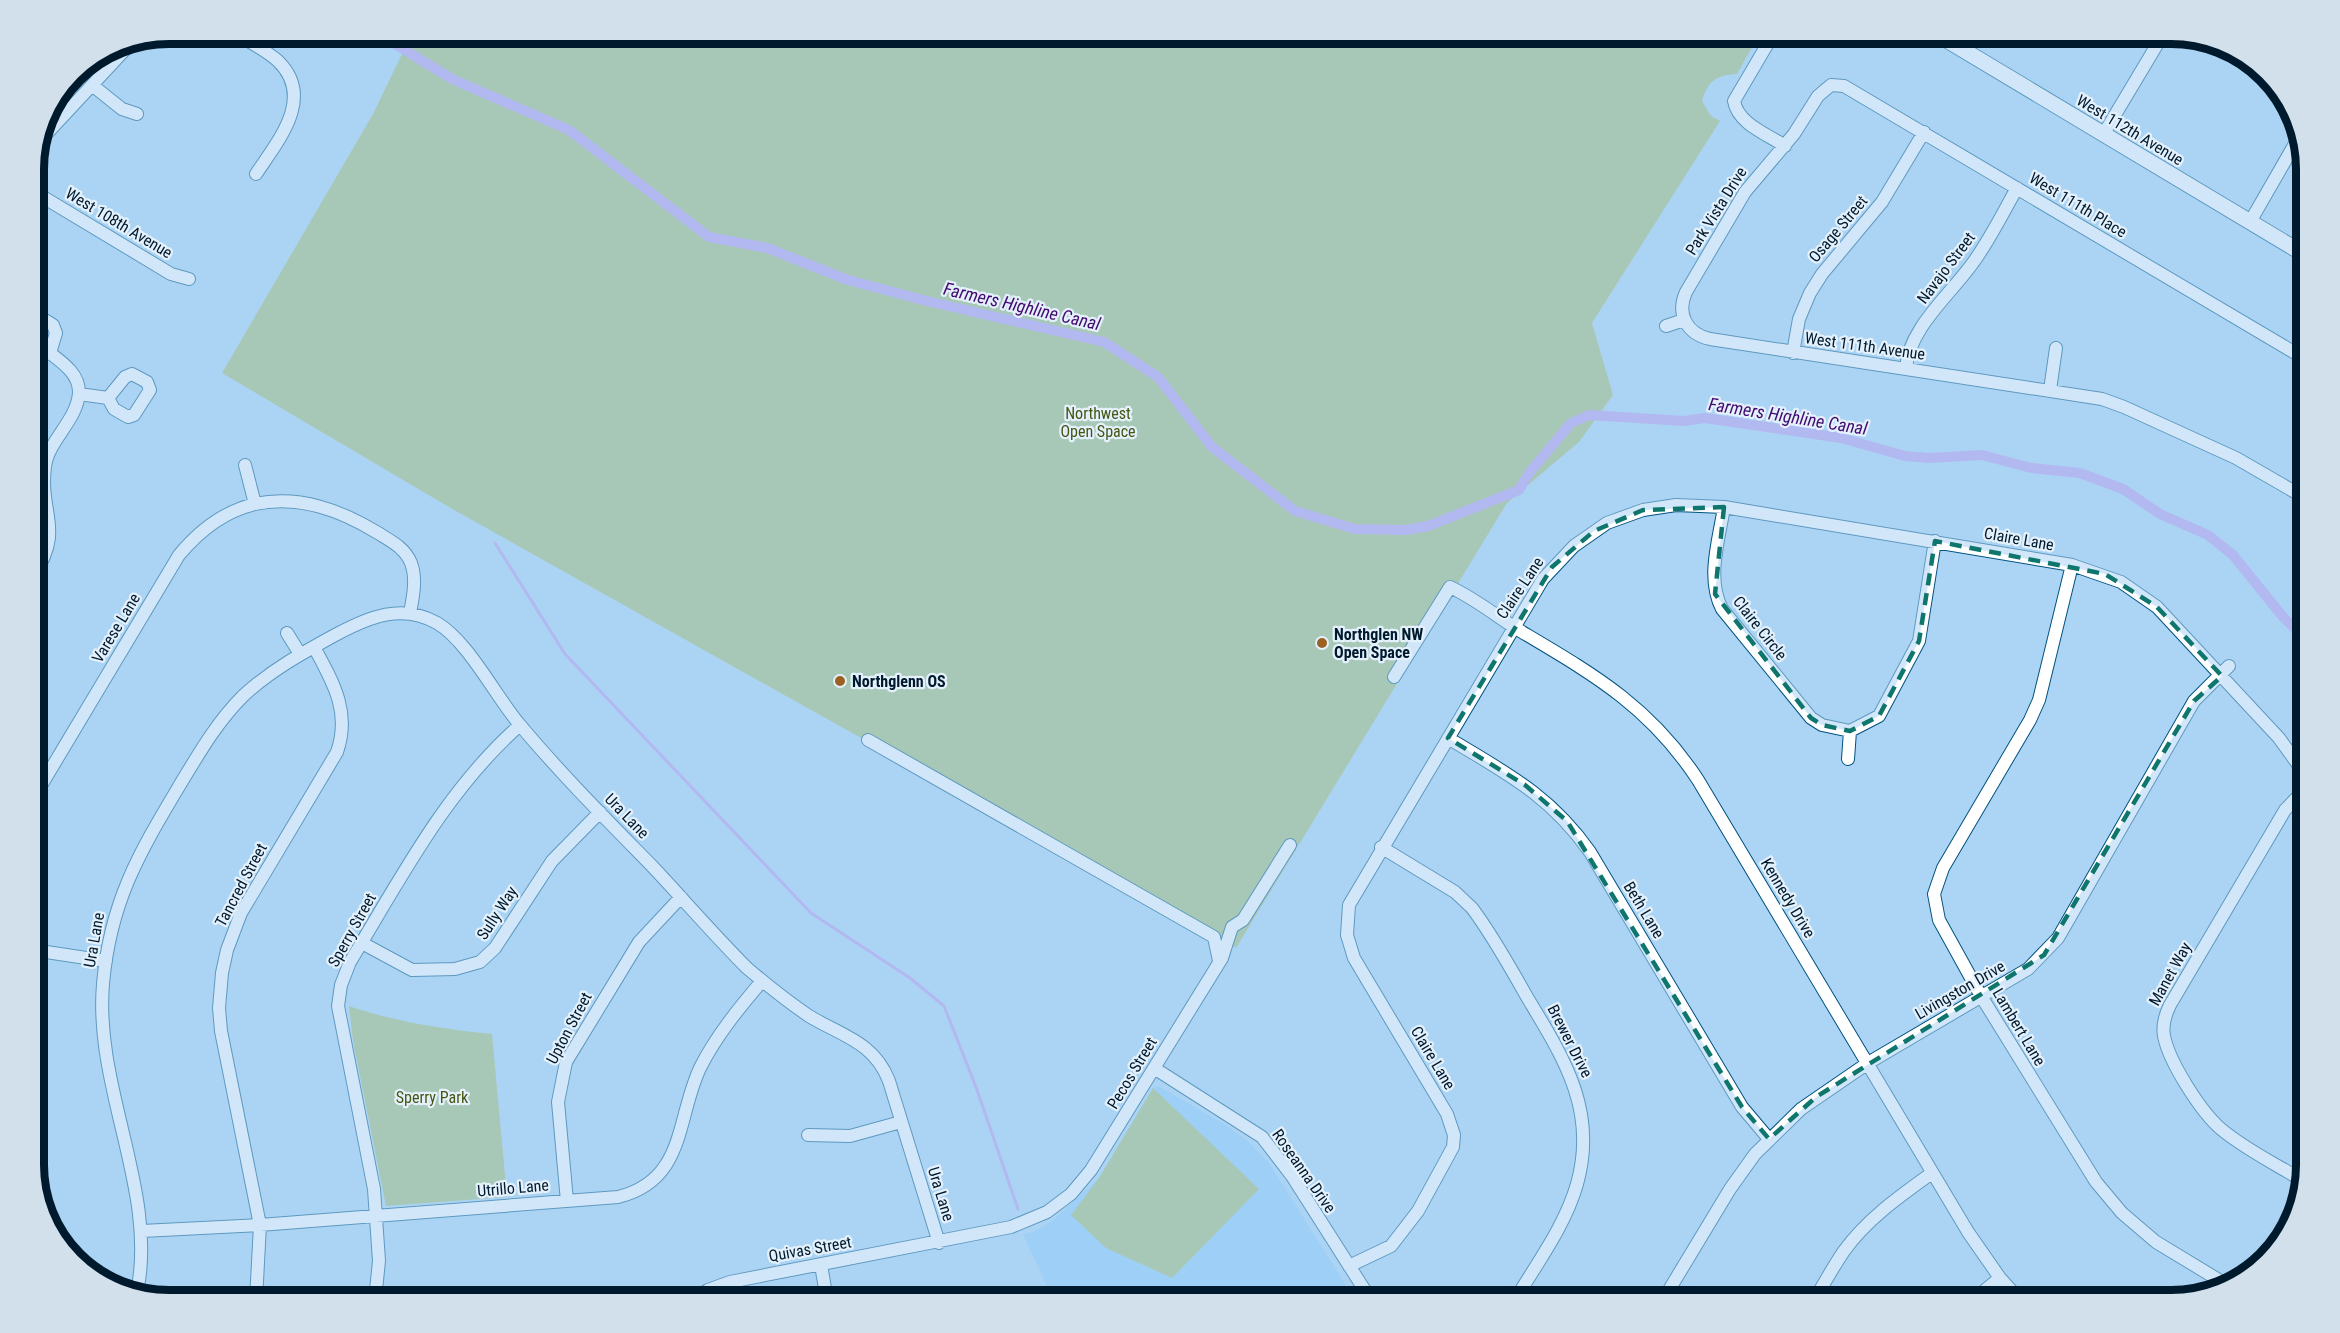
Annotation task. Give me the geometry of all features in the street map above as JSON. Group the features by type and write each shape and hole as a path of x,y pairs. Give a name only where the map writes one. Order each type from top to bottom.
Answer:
{"main road":[{"name":"West 112th Avenue","path":"1953,44 2296,249"}],"street":[{"path":"252,44 278,61 287,72 293,89 294,107 289,124 256,174"},
{"path":"1768,44 1734,102 1741,119 1785,146"},
{"path":"2103,135 2157,44"},
{"path":"49,131 123,52"},
{"path":"92,85 122,109 137,114"},
{"name":"Park Vista Drive","path":"1684,320 1682,306 1686,292 1745,192 1785,146 1818,96 1831,85"},
{"name":"West 111th Place","path":"1831,85 1844,86 1924,132 2296,353"},
{"name":"Osage Street","path":"1793,353 1799,319 1810,293 1822,274 1882,202 1924,132"},
{"path":"2250,222 2294,146"},
{"name":"Navajo Street","path":"1906,369 1907,355 1917,333 1977,257 2017,188"},
{"name":"West 108th Avenue","path":"44,197 171,274 189,279"},
{"path":"1666,326 1684,320"},
{"name":"West 111th Avenue","path":"1684,320 1701,337 2102,399 2236,458 2296,493"},
{"path":"44,321 55,328 50,353"},
{"path":"2049,390 2056,348"},
{"path":"44,354 50,353 72,372 79,394 73,411 48,454 44,468 50,536 44,562"},
{"path":"79,394 108,398"},
{"path":"245,465 255,504"},
{"name":"Varese Lane","path":"44,781 180,555 214,523 234,511 255,504 293,502 327,507 353,518 405,552 412,569 414,582 410,613"},
{"name":"Claire Lane","path":"1349,1266 1384,1252 1404,1233 1450,1154 1454,1135 1447,1114 1354,958 1348,941 1346,917 1349,905 1381,847 1552,567 1574,546 1607,523 1654,507 1724,507 2072,565 2105,574 2143,597 2225,671 2296,762"},
{"name":"Claire Circle","path":"1724,507 1714,575 1715,594 1722,609 1811,718 1822,725 1850,731"},
{"path":"1848,759 1850,731 1879,716 1919,641 1935,541"},
{"name":"Lambert Lane","path":"2072,565 2039,700 2031,720 1943,868 1934,888 1936,913 1981,996 2079,1157 2108,1197 2156,1242 2219,1280"},
{"name":"Kennedy Drive","path":"1394,677 1450,587 1624,696 1667,737 1698,780 1932,1173 2000,1278 2010,1289"},
{"name":"Ura Lane","path":"138,1285 142,1231 111,1086 103,1033 106,960 115,913 134,865 208,737 246,694 300,654 314,647 379,615 410,613 432,620 455,638 520,725 725,945 762,981 788,1001 860,1044 878,1058 889,1081 939,1243"},
{"path":"287,633 300,654"},
{"name":"Tancred Street","path":"257,1289 260,1225 221,1031 220,990 227,950 241,913 337,752 342,739 342,709 337,691 314,647"},
{"name":"Livingston Drive","path":"1670,1289 1730,1189 1769,1139 1816,1097 1868,1063 2028,969 2058,938 2194,701 2225,671"},
{"name":"Sperry Street","path":"376,1289 379,1261 377,1216 369,1159 338,1006 344,976 450,801 475,769 520,725"},
{"name":"Beth Lane","path":"1448,738 1525,785 1567,821 1590,852 1742,1107 1769,1139"},
{"path":"868,740 1214,937 1219,961"},
{"name":"Manet Way","path":"2295,1176 2235,1140 2212,1120 2178,1069 2166,1046 2163,1028 2170,1005 2285,810 2296,798"},
{"name":"Sully Way","path":"362,943 412,970 455,969 480,962 495,948 552,861 600,812"},
{"name":"Pecos Street","path":"939,1243 1011,1227 1043,1214 1056,1205 1091,1170 1219,961 1232,927 1243,920 1290,845"},
{"name":"Brewer Drive","path":"1381,847 1455,892 1472,908 1557,1048 1575,1086 1580,1102 1583,1142 1576,1184 1564,1216 1521,1289"},
{"name":"Upton Street","path":"567,1201 558,1102 566,1062 639,942 681,897"},
{"path":"44,952 106,960"},
{"name":"Utrillo Lane","path":"142,1231 260,1225 629,1195 648,1185 663,1171 676,1145 701,1067 735,1013 762,981"},
{"name":"Roseanna Drive","path":"1154,1068 1262,1137 1292,1176 1364,1289"},
{"path":"808,1135 850,1136 901,1122"},
{"path":"1821,1289 1844,1251 1859,1234 1898,1197 1932,1173"},
{"name":"Quivas Street","path":"715,1289 730,1282 939,1243"},
{"path":"821,1264 825,1289"},
{"path":"1986,1289 2000,1278"}],"highlighted area":[{"path":"1724,507 1715,594 1811,718 1822,725 1850,731 1879,716 1919,641 1935,541 2105,574 2157,607 2222,676 2194,701 2044,955 1816,1097 1769,1139 1742,1107 1567,821 1525,785 1448,738 1552,567 1594,531 1643,510"}],"shaded area":[{"path":"1158,1086 1226,1125 1247,1140 1269,1163 1348,1289 1048,1289 1023,1234 1033,1232 1052,1221 1099,1178 1153,1088"}],"green space":[{"name":"Northwest Open Space","path":"407,44 894,44 899,46 900,44 1754,44 1737,74 1718,78 1707,88 1702,101 1711,116 1720,121 1592,323 1613,395 1579,442 1507,503 1236,948 454,510 222,373 373,114"},
{"name":"Sperry Park","path":"349,1006 420,1024 492,1034 507,1197 386,1206 353,1041"},
{"path":"1153,1088 1259,1189 1172,1278 1106,1248 1071,1215 1099,1178"}],"waterway":[{"name":"Farmers Highline Canal","path":"395,44 452,79 569,130 709,237 767,248 848,280 927,301 1104,342 1158,377 1212,447 1295,511 1355,529 1406,530 1428,526 1519,490 1529,473 1571,423 1589,415 1684,421 1705,418 1841,438 1905,456 1930,458 1982,455 2031,468 2080,473 2123,489 2160,514 2208,535 2233,555 2283,617 2296,629"},
{"path":"495,543 565,654 811,913 910,978 944,1006 976,1087 1018,1209"}],"place":[{"name":"Northglen NW Open Space","path":"1322,643"},
{"name":"Northglenn OS","path":"840,681"}]}
